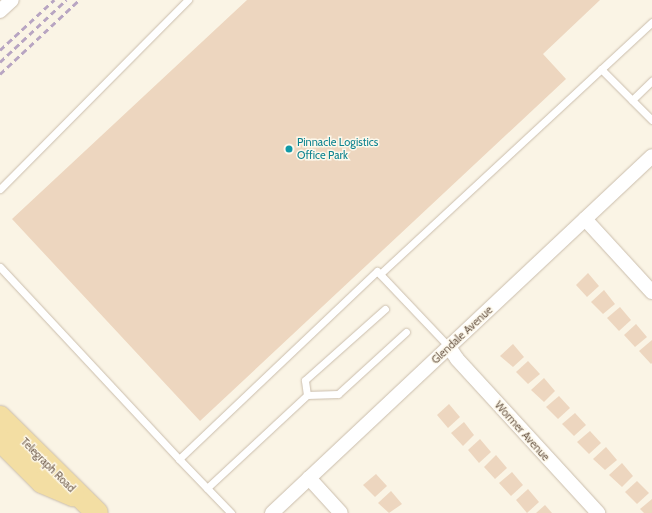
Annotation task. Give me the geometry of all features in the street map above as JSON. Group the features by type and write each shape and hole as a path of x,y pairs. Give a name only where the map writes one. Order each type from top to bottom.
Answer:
{"main road":[{"name":"Telegraph Road","path":"0,417 97,513"},
{"path":"0,440 42,482 81,498"}],"street":[{"path":"0,11 12,0"},
{"name":"Glendale Avenue","path":"272,513 652,156"},
{"path":"585,219 652,292"},
{"name":"Wormer Avenue","path":"449,347 457,359 598,513"},
{"path":"309,478 341,513"}],"lane":[{"path":"0,189 188,0"},
{"path":"380,274 652,22"},
{"path":"601,69 652,120"},
{"path":"632,100 652,81"},
{"path":"0,267 231,513"},
{"path":"179,459 377,271 449,347"},
{"path":"307,395 305,380 385,309"},
{"path":"207,488 307,395 338,394 406,332"}],"building":[{"name":"Pinnacle Logistics Office Park","path":"247,0 600,0 543,54 566,79 200,421 12,219"},
{"path":"588,273 599,286 587,297 576,285"},
{"path":"604,290 615,304 603,314 591,302"},
{"path":"620,307 631,320 619,331 607,318"},
{"path":"636,324 647,337 635,347 624,335"},
{"path":"652,340 652,363 651,364 639,351"},
{"path":"513,344 524,357 513,367 500,356"},
{"path":"528,361 540,374 528,384 516,372"},
{"path":"544,378 555,391 544,402 531,390"},
{"path":"559,396 570,408 558,419 546,407"},
{"path":"449,404 460,417 448,428 437,415"},
{"path":"575,413 586,425 574,436 562,424"},
{"path":"464,422 474,435 463,446 451,433"},
{"path":"590,431 601,443 589,454 577,442"},
{"path":"480,439 491,452 479,463 468,450"},
{"path":"606,447 617,460 605,470 593,459"},
{"path":"496,455 507,468 495,479 484,467"},
{"path":"622,463 633,476 622,487 609,475"},
{"path":"512,472 523,485 511,496 499,483"},
{"path":"376,474 387,486 375,497 363,485"},
{"path":"637,481 649,493 637,504 625,492"},
{"path":"528,489 539,502 527,513 516,500"},
{"path":"391,491 402,504 389,513 378,503"},
{"path":"652,499 652,513 644,513 640,509"},
{"path":"545,505 552,513 536,513"}],"railway":[{"path":"0,50 54,0"},
{"path":"0,62 66,0"},
{"path":"0,74 79,0"}],"place":[{"name":"Pinnacle Logistics Office Park","path":"289,149"}]}
